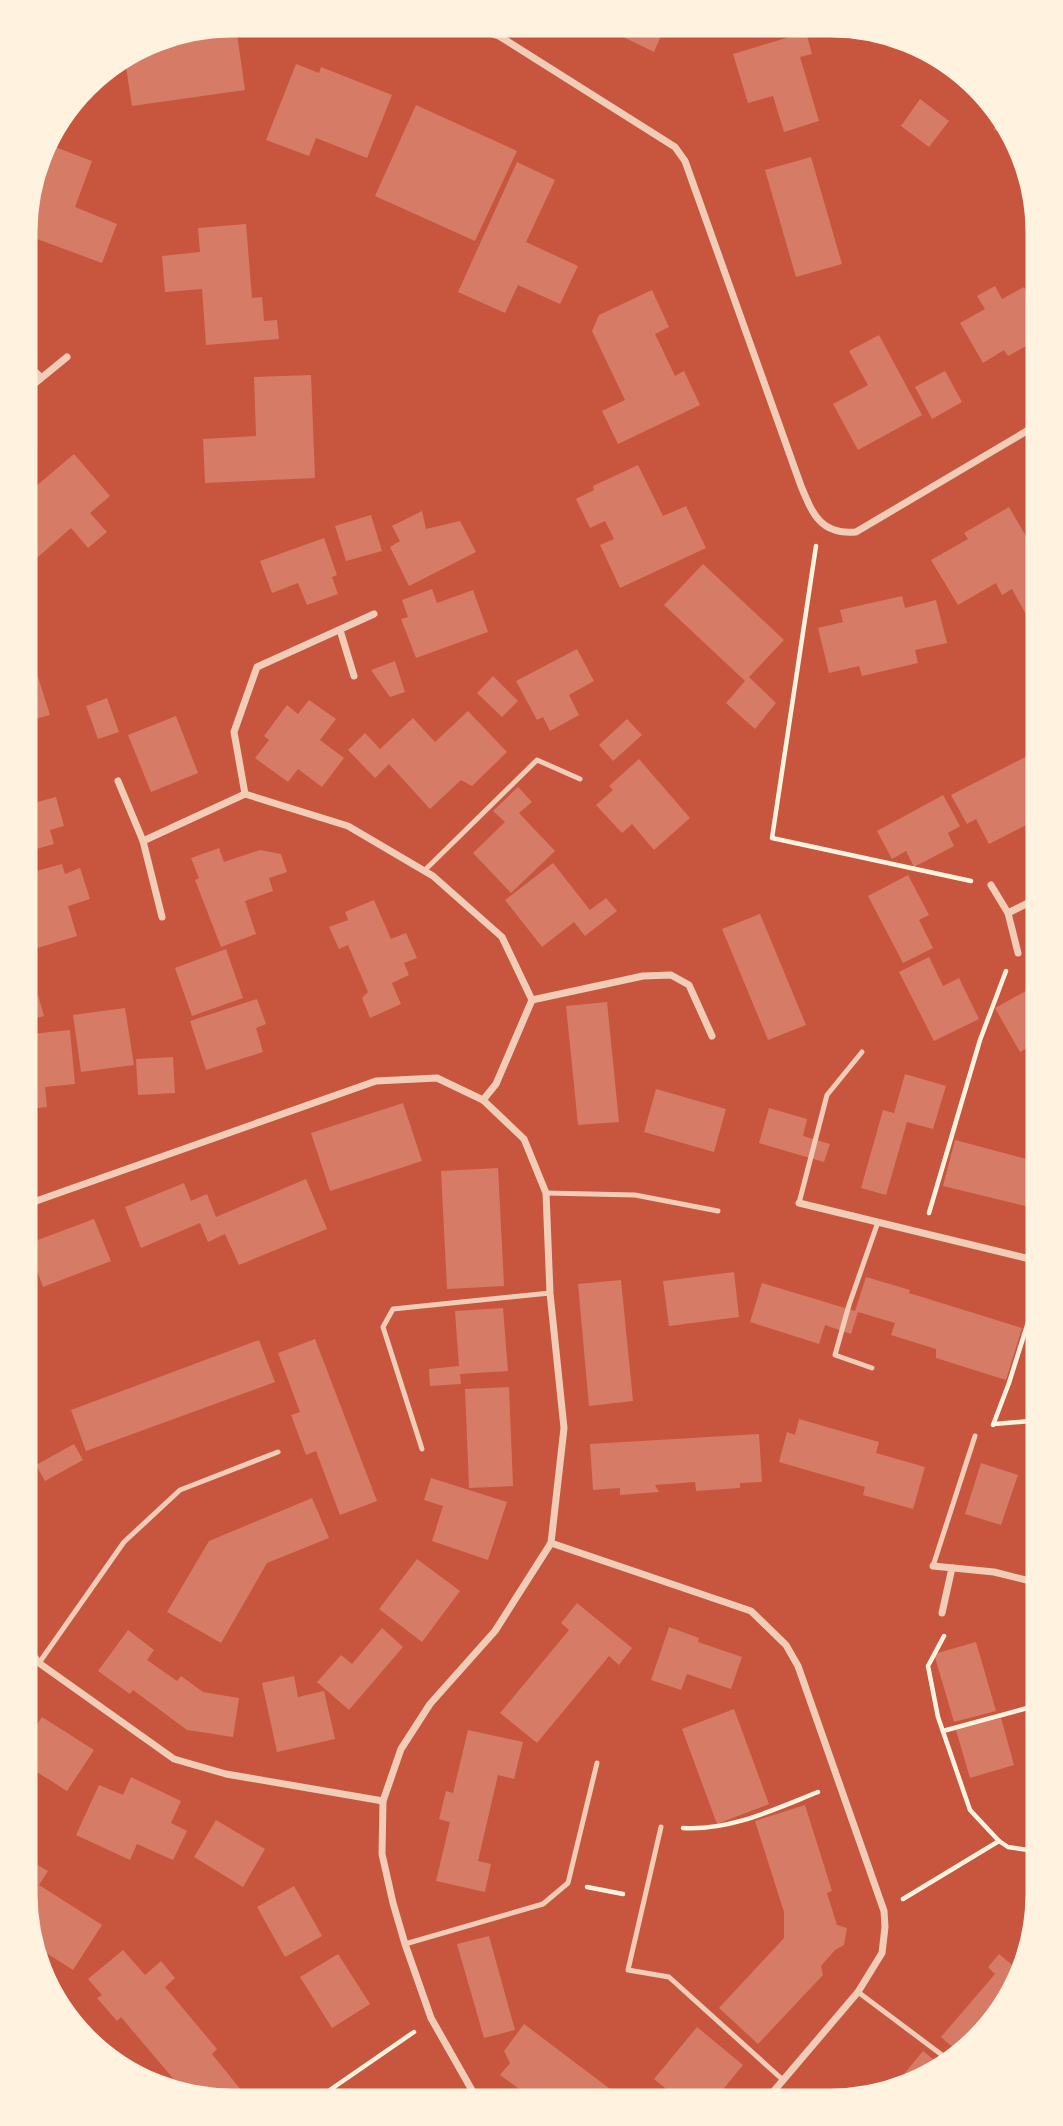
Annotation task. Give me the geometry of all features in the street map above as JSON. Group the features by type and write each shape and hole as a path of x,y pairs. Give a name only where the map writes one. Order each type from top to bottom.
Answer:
{"street":[{"path":"489,33 499,36 675,147 685,161 808,506 829,530 856,532 1030,429"},
{"path":"34,383 67,357"},
{"path":"34,371 41,377"},
{"path":"245,794 234,732 257,667 374,614"},
{"path":"340,629 354,676"},
{"path":"118,781 143,841 162,917"},
{"path":"143,841 245,794 348,826 424,871 502,937 532,1000 496,1084 483,1100"},
{"path":"991,885 1008,913 1018,953"},
{"path":"1008,913 1030,902"},
{"path":"532,1000 643,976 671,975 689,985 712,1036"},
{"path":"33,1202 376,1081 437,1078 483,1100 524,1139 546,1193 550,1293 564,1428 551,1543 495,1631 430,1704 401,1749 383,1801 382,1854 405,1944 431,2018 474,2093"},
{"path":"799,1203 1029,1259"},
{"path":"551,1543 751,1611 786,1645 798,1666 884,1911 882,1953 859,1992 772,2093"},
{"path":"933,1566 995,1572 1029,1581"},
{"path":"942,1613 952,1568"},
{"path":"33,1655 39,1663 174,1759 226,1774 383,1801"}],"lane":[{"path":"424,871 537,760 580,779"},
{"path":"799,1203 827,1095 862,1052"},
{"path":"546,1193 635,1195 718,1210"},
{"path":"872,1368 835,1355 878,1222"},
{"path":"422,1449 383,1327 393,1309 550,1293"},
{"path":"933,1566 975,1436"},
{"path":"39,1663 124,1542 180,1490 278,1452"},
{"path":"405,1944 543,1904 568,1883 597,1763"},
{"path":"661,1827 628,1970 669,1977 783,2080"},
{"path":"859,1992 944,2057"}],"path":[{"path":"820,521 772,838 991,885"},
{"path":"923,1233 980,1040 1005,972 1018,953"},
{"path":"975,1436 992,1429 1029,1317"},
{"path":"993,1424 1029,1421"},
{"path":"942,1613 952,1623 928,1666 938,1717 970,1811 1008,1847 1029,1850"},
{"path":"943,1731 1029,1708"},
{"path":"661,1827 705,1829 754,1817 839,1785"},
{"path":"884,1911 999,1841"},
{"path":"568,1883 645,1899"},
{"path":"327,2093 431,2018"}],"building":[{"path":"615,33 662,33 654,52"},
{"path":"806,33 812,54 800,57 819,121 784,132 773,96 748,103 733,54"},
{"path":"237,34 245,90 132,106 126,65 166,45"},
{"path":"296,64 319,73 321,67 392,95 367,158 316,138 309,156 266,140"},
{"path":"920,99 949,121 929,147 901,126"},
{"path":"416,105 517,151 475,241 375,196"},
{"path":"996,122 1002,132 994,130"},
{"path":"53,146 92,161 75,207 117,224 102,263 37,239 34,248 35,207 40,181"},
{"path":"811,157 842,264 796,277 765,170"},
{"path":"517,162 555,180 526,242 578,266 560,304 518,285 505,313 458,292"},
{"path":"246,224 252,298 262,297 264,321 277,320 279,339 206,345 202,289 165,292 162,256 200,252 198,228"},
{"path":"995,286 1002,299 1024,287 1028,294 1030,293 1030,344 1008,356 1004,350 983,363 960,323 985,309 977,296"},
{"path":"652,290 669,327 655,334 675,376 684,371 700,405 618,444 602,411 625,400 592,331 599,315"},
{"path":"879,335 922,415 858,450 833,404 868,385 849,351"},
{"path":"945,371 962,402 932,419 915,387"},
{"path":"311,375 315,478 205,483 203,439 256,436 254,377"},
{"path":"74,454 110,496 90,513 107,532 88,548 71,528 34,561 34,488"},
{"path":"638,465 663,516 686,506 706,548 620,588 600,545 614,539 605,521 590,528 576,499 594,490 593,486"},
{"path":"1009,507 1030,543 1030,617 1012,589 1002,595 996,583 958,605 931,560 968,539 964,533"},
{"path":"422,511 426,529 460,521 476,552 409,586 390,547 400,541 392,526"},
{"path":"371,515 382,551 346,561 335,526"},
{"path":"324,538 337,575 332,577 338,594 307,605 298,583 272,593 260,561"},
{"path":"703,564 784,640 749,677 776,703 755,729 726,703 745,681 664,605"},
{"path":"432,589 437,603 473,590 488,632 416,658 401,619 408,617 402,600"},
{"path":"902,596 905,608 936,600 947,643 915,650 918,663 862,676 859,666 829,673 818,628 843,622 840,610"},
{"path":"577,649 594,681 569,695 579,715 550,731 543,717 537,720 516,681"},
{"path":"395,661 405,692 390,697 371,670"},
{"path":"34,663 50,715 34,720"},
{"path":"493,676 518,701 502,717 477,693"},
{"path":"107,698 119,732 98,739 86,706"},
{"path":"309,700 336,719 320,740 344,758 322,787 298,769 288,782 255,758 269,740 264,736 287,705 298,714"},
{"path":"468,711 507,752 472,786 461,780 430,809 389,764 375,778 348,750 365,733 380,749 413,718 435,742"},
{"path":"176,716 198,773 151,792 128,735"},
{"path":"627,719 642,735 613,761 599,745"},
{"path":"1030,755 1030,823 989,844 976,819 967,824 951,795"},
{"path":"639,759 690,818 654,850 632,824 622,833 596,805 613,790 609,786"},
{"path":"518,787 532,802 519,813 555,851 511,893 473,853 505,822 493,811"},
{"path":"34,789 37,802 56,797 64,826 50,830 54,844 34,850"},
{"path":"943,795 960,826 948,833 954,846 914,867 906,851 892,859 877,831"},
{"path":"219,848 224,862 260,850 281,854 287,872 269,878 273,891 245,901 256,934 221,947 195,880 199,878 191,858"},
{"path":"553,863 590,910 606,898 617,911 585,936 574,922 542,947 505,900"},
{"path":"62,864 65,874 80,868 90,899 68,906 77,936 34,949 34,932 36,931 34,923 34,872"},
{"path":"908,875 929,915 919,920 933,948 903,963 868,896"},
{"path":"374,900 391,939 406,933 417,958 404,963 409,975 392,983 401,1004 370,1018 362,998 368,992 348,945 339,949 329,927 348,920 345,912"},
{"path":"760,914 806,1025 768,1040 722,929"},
{"path":"226,949 243,998 192,1016 175,968"},
{"path":"929,957 943,986 959,978 979,1019 934,1041 899,972"},
{"path":"1030,989 1030,1047 1020,1052 995,1008"},
{"path":"38,995 44,1016 34,1019 34,996"},
{"path":"257,999 266,1024 256,1028 263,1052 206,1070 190,1021"},
{"path":"607,1002 619,1122 578,1125 566,1006"},
{"path":"125,1008 134,1065 81,1072 73,1015"},
{"path":"70,1030 75,1084 45,1087 47,1107 33,1108 34,1034"},
{"path":"173,1057 175,1093 138,1095 136,1059"},
{"path":"905,1074 946,1086 933,1129 907,1122 886,1195 861,1188 883,1110 894,1113"},
{"path":"656,1089 726,1109 714,1152 644,1132"},
{"path":"403,1103 422,1161 330,1191 311,1133"},
{"path":"769,1108 807,1119 803,1136 830,1144 824,1162 759,1143"},
{"path":"955,1140 1029,1160 1029,1207 943,1186"},
{"path":"498,1168 504,1286 447,1289 441,1171"},
{"path":"306,1179 327,1229 239,1265 225,1234 208,1242 200,1223 141,1248 125,1207 184,1183 191,1201 207,1194 216,1217"},
{"path":"94,1219 111,1261 43,1287 33,1261 33,1242"},
{"path":"734,1272 739,1317 669,1326 663,1281"},
{"path":"866,1277 1022,1328 1006,1380 936,1358 936,1349 891,1335 895,1323 858,1312 851,1334 825,1325 819,1344 750,1322 762,1283 855,1311"},
{"path":"621,1280 633,1401 589,1406 578,1284"},
{"path":"503,1308 508,1371 460,1374 461,1384 430,1386 429,1369 459,1366 455,1311"},
{"path":"315,1339 377,1501 340,1515 316,1451 306,1455 291,1415 300,1412 278,1353"},
{"path":"259,1340 275,1382 86,1451 71,1410"},
{"path":"509,1387 513,1486 469,1488 465,1389"},
{"path":"799,1419 879,1442 876,1453 925,1467 913,1509 863,1495 865,1487 779,1462 787,1432 795,1435"},
{"path":"759,1434 762,1482 740,1483 740,1488 696,1491 695,1482 655,1485 659,1492 620,1495 620,1488 593,1490 590,1444"},
{"path":"74,1444 83,1460 45,1481 36,1465"},
{"path":"981,1463 1018,1475 1001,1525 965,1514"},
{"path":"431,1478 507,1502 488,1560 432,1541 443,1506 424,1500"},
{"path":"312,1498 329,1538 267,1563 221,1643 167,1612 209,1541"},
{"path":"417,1559 460,1591 422,1642 379,1609"},
{"path":"577,1603 632,1648 619,1665 609,1656 537,1743 500,1713 569,1630 561,1623"},
{"path":"669,1627 699,1638 698,1642 742,1657 731,1689 687,1674 681,1690 651,1680"},
{"path":"382,1628 403,1647 349,1710 317,1682 341,1655 352,1664"},
{"path":"128,1630 154,1650 147,1660 177,1681 181,1676 203,1692 239,1698 233,1737 187,1730 133,1690 130,1694 98,1671"},
{"path":"976,1642 996,1711 954,1722 934,1654"},
{"path":"294,1676 298,1697 324,1691 335,1739 277,1752 262,1683"},
{"path":"734,1709 769,1804 717,1824 682,1729"},
{"path":"42,1717 94,1750 67,1791 33,1770 33,1727 35,1728"},
{"path":"1001,1718 1014,1765 970,1778 956,1730"},
{"path":"468,1730 523,1742 514,1779 498,1775 478,1861 491,1864 485,1892 436,1881 450,1822 439,1819 446,1791 453,1793"},
{"path":"131,1777 181,1801 171,1823 187,1831 173,1860 137,1844 130,1860 76,1835 99,1785 123,1795"},
{"path":"805,1805 832,1891 827,1893 837,1925 847,1928 844,1945 835,1950 821,1966 823,1975 758,2044 719,2008 784,1938 784,1912 755,1821"},
{"path":"216,1820 265,1849 243,1887 194,1857"},
{"path":"33,1862 48,1871 39,1885 102,1925 73,1970 42,1950 35,1919"},
{"path":"294,1886 322,1936 285,1957 257,1907"},
{"path":"489,1936 515,2030 484,2038 457,1944"},
{"path":"123,1950 145,1975 161,1961 175,1978 165,1987 217,2049 212,2054 241,2090 237,2093 207,2091 172,2083 176,2082 121,2017 117,2021 97,1998 102,1995 88,1979"},
{"path":"338,1954 370,2004 332,2028 300,1977"},
{"path":"999,1954 1016,1968 989,2015 955,2049 941,2037 995,1974 988,1967"},
{"path":"524,2024 615,2093 525,2093 500,2075 510,2063 504,2051"},
{"path":"697,2027 743,2065 720,2093 671,2093 654,2079"},
{"path":"923,2051 936,2062 919,2072 899,2080"}]}
